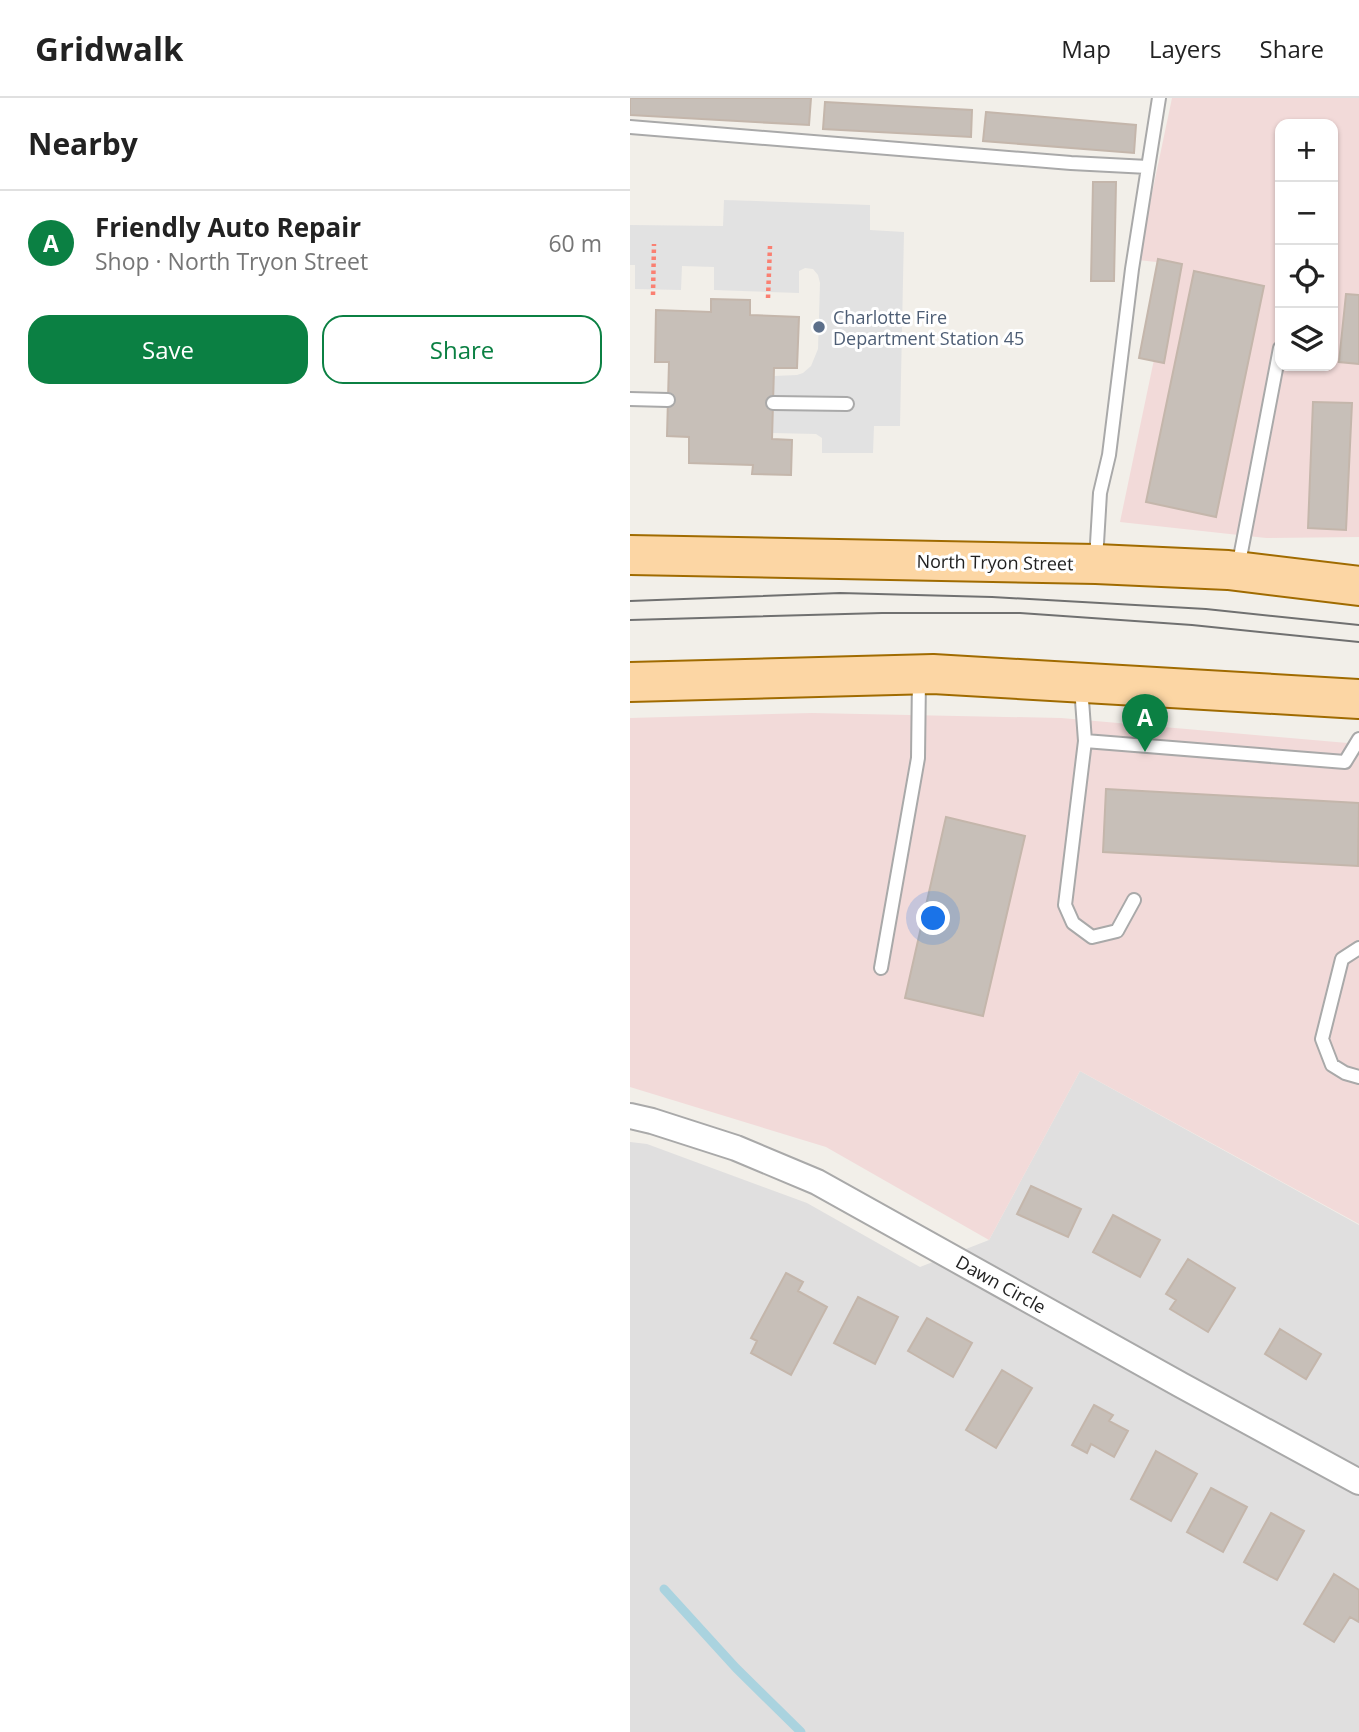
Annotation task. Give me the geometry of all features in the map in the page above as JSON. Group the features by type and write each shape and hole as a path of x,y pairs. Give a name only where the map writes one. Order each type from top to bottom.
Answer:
{"main road":[{"name":"North Tryon Street","path":"630,555 1096,564 1237,571 1359,586"},
{"path":"630,682 933,674 1359,699"}],"street":[{"name":"Dawn Circle","path":"630,1116 736,1148 817,1182 1359,1482"}],"lane":[{"path":"1096,564 1100,493 1110,455 1132,269 1159,98"},
{"path":"630,127 1149,167"},
{"path":"1237,571 1276,371"},
{"path":"630,399 668,400"},
{"path":"773,402 847,404"},
{"path":"881,968 918,758 919,674"},
{"path":"1081,683 1085,741 1065,905 1073,923 1093,937 1117,931 1134,900"},
{"path":"1085,741 1345,762 1359,739"},
{"path":"1359,948 1342,959 1322,1039 1332,1065 1359,1077"}],"path":[{"path":"653,295 654,244"},
{"path":"768,298 770,246"}],"shaded area":[{"path":"1172,98 1359,98 1359,537 1266,538 1120,522 1174,264 1138,260"},
{"path":"724,200 870,205 870,230 904,232 900,426 874,426 873,453 822,453 822,438 816,434 772,433 774,376 803,373 811,366 818,349 820,283 813,269 805,268 799,271 799,293 714,290 714,267 682,266 681,290 635,289 635,265 630,265 630,225 723,226"},
{"path":"812,713 1061,718 1359,744 1359,1224 1080,1071 989,1240 826,1147 630,1087 630,718"},
{"path":"1080,1071 1359,1225 1359,1732 630,1732 630,1142 647,1144 807,1203 920,1267 989,1240"}],"building":[{"path":"630,98 811,98 809,125 630,115"},
{"path":"825,102 972,110 971,137 823,129"},
{"path":"986,112 1136,125 1134,153 983,141"},
{"path":"1093,182 1116,182 1114,281 1091,281"},
{"path":"1158,259 1182,264 1164,363 1139,358"},
{"path":"1194,271 1264,286 1216,517 1146,502"},
{"path":"1346,294 1359,295 1359,364 1339,362"},
{"path":"711,299 750,300 750,315 799,317 797,368 774,368 772,439 792,440 791,475 752,474 753,465 689,463 689,437 667,436 669,362 655,362 656,310 711,312"},
{"path":"1313,402 1352,403 1346,530 1308,528"},
{"path":"1106,789 1359,803 1358,866 1103,852"},
{"path":"946,817 1025,836 983,1016 905,998"},
{"path":"1031,1186 1081,1209 1068,1237 1017,1214"},
{"path":"1113,1215 1160,1240 1140,1277 1093,1252"},
{"path":"1188,1259 1235,1288 1208,1332 1170,1309 1176,1300 1166,1294"},
{"path":"786,1273 803,1282 798,1291 827,1307 791,1375 751,1353 757,1341 751,1338"},
{"path":"858,1297 898,1317 875,1364 834,1343"},
{"path":"927,1318 972,1343 953,1377 908,1351"},
{"path":"1280,1329 1321,1354 1306,1379 1265,1354"},
{"path":"1002,1370 1032,1388 996,1448 966,1430"},
{"path":"1094,1405 1113,1415 1109,1421 1128,1431 1114,1457 1091,1444 1087,1453 1072,1445"},
{"path":"1156,1451 1197,1474 1171,1521 1131,1499"},
{"path":"1211,1488 1247,1507 1223,1552 1187,1532"},
{"path":"1271,1513 1304,1531 1277,1580 1244,1562"},
{"path":"1334,1574 1359,1590 1359,1622 1350,1617 1334,1642 1304,1624"}],"waterway":[{"path":"664,1589 736,1668 801,1732"}],"tram line":[{"path":"630,601 840,593 992,597 1206,609 1359,625"},
{"path":"630,620 882,613 1020,613 1192,625 1359,642"}],"place":[{"name":"Charlotte Fire Department Station 45","path":"819,327"},
{"name":"Friendly Auto Repair","path":"1145,752"}]}
